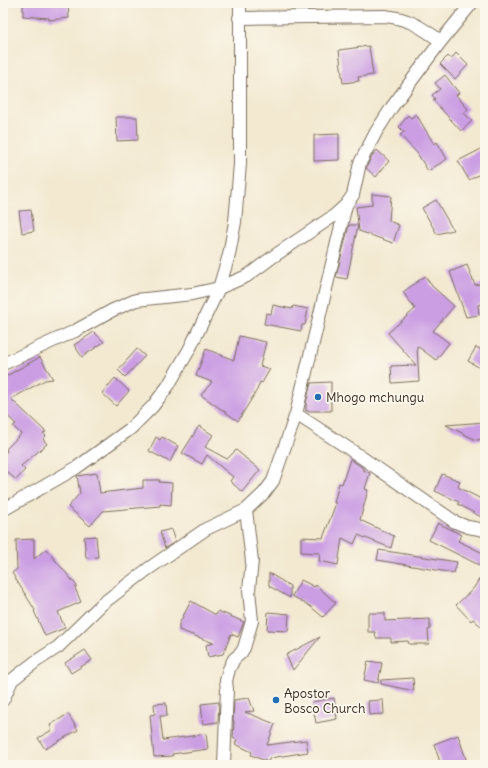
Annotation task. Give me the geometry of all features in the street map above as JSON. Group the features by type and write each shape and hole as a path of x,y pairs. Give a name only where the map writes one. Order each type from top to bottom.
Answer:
{"street":[{"path":"3,510 76,468 130,429 153,406 168,386 190,350 219,288 229,255 235,222 240,164 240,3"},
{"path":"3,364 76,331 113,310 136,300 192,294 219,288 247,276 274,256 335,216 353,195 360,164 376,132 392,107 441,41 472,3"},
{"path":"239,18 370,16 400,18 413,22 441,41"},
{"path":"3,700 12,680 35,662 58,647 113,595 206,529 246,510 264,493 273,481 296,414 346,205"},
{"path":"296,414 455,522 468,528 485,530"},
{"path":"224,765 226,681 232,664 244,648 252,621 249,590 252,561 246,510"}],"building":[{"path":"23,3 68,3 69,18 49,20 49,18 23,16"},
{"path":"369,46 373,75 358,77 359,81 343,83 339,50"},
{"path":"456,53 468,65 455,79 440,64 448,56 451,59"},
{"path":"445,75 459,93 456,95 468,109 464,113 472,121 461,131 433,100 435,99 432,95 440,89 435,83"},
{"path":"416,114 434,144 437,142 447,159 428,171 417,153 400,135 404,132 399,127 408,115 411,118"},
{"path":"116,117 137,117 138,140 117,141"},
{"path":"339,134 339,160 314,161 314,135"},
{"path":"485,147 485,169 479,172 480,174 469,180 458,161"},
{"path":"377,150 389,161 376,177 366,168"},
{"path":"372,194 391,196 389,221 399,225 393,243 359,231 356,207 372,205"},
{"path":"436,200 453,230 437,234 422,208"},
{"path":"31,210 34,231 22,233 19,211"},
{"path":"349,225 358,225 347,279 336,277"},
{"path":"467,265 475,285 485,283 485,303 478,305 479,315 466,317 450,272"},
{"path":"425,276 432,286 454,306 433,331 449,343 436,360 417,346 419,381 392,383 391,366 416,365 388,333 415,309 403,292"},
{"path":"273,305 292,309 293,306 308,309 305,325 302,325 301,331 264,324 266,313 271,314"},
{"path":"94,332 104,342 82,357 74,345"},
{"path":"239,336 266,342 260,366 270,369 262,383 260,382 257,390 238,421 201,395 212,382 196,376 206,349 234,360"},
{"path":"476,347 485,352 485,371 468,361"},
{"path":"137,349 145,356 125,377 118,370"},
{"path":"40,357 53,379 45,380 11,399 46,432 43,433 46,436 43,439 47,444 21,466 25,470 16,480 3,468 3,456 7,451 6,449 21,434 13,426 16,424 3,412 3,378"},
{"path":"115,378 129,391 116,406 102,393"},
{"name":"Mhogo mchungu","path":"331,382 331,411 306,411 306,403 311,383"},
{"path":"485,422 485,439 476,440 446,425"},
{"path":"199,426 213,435 205,447 227,459 236,450 260,470 242,492 230,481 233,477 207,455 202,464 182,453"},
{"path":"156,437 160,440 162,437 178,446 170,462 149,451"},
{"path":"350,459 363,468 363,470 370,473 365,489 368,490 360,520 394,536 391,548 358,535 354,544 342,538 338,565 319,561 320,553 301,552 301,537 323,538 336,503 334,503 339,483 342,484"},
{"path":"97,473 100,493 143,488 143,480 160,480 159,482 172,483 171,505 160,504 160,506 103,511 90,526 68,507 80,493 77,476"},
{"path":"442,474 460,481 458,487 485,501 485,509 481,517 458,504 459,502 435,491"},
{"path":"438,523 462,535 458,541 485,554 485,568 429,540"},
{"path":"171,529 175,542 165,548 160,532"},
{"path":"96,536 98,557 86,558 84,537"},
{"path":"34,539 34,559 46,549 77,586 75,588 81,602 58,612 65,628 45,636 34,611 35,610 12,573 17,569 16,540"},
{"path":"379,550 457,562 454,573 377,560"},
{"path":"485,570 485,630 473,619 471,621 456,605 473,589"},
{"path":"269,573 290,586 290,598 269,586"},
{"path":"301,580 315,587 316,585 336,603 323,617 310,606 292,596"},
{"path":"191,601 216,615 218,611 244,622 238,637 231,634 223,654 208,657 206,645 214,643 179,630 179,624"},
{"path":"268,612 289,614 288,631 267,630"},
{"path":"368,613 385,613 385,621 430,619 430,629 428,630 429,644 409,644 408,641 391,642 391,638 376,638 375,632 368,632"},
{"path":"320,637 293,670 286,655"},
{"path":"85,650 92,660 71,673 65,663"},
{"path":"368,661 382,663 378,683 364,680"},
{"path":"413,678 414,691 381,684 381,680"},
{"path":"249,698 254,711 245,712 275,724 267,745 306,740 308,752 270,758 268,762 251,755 252,752 235,744 237,740 233,738 234,700"},
{"path":"334,698 337,719 316,723 312,702"},
{"path":"383,700 384,714 369,715 368,701"},
{"path":"219,702 218,722 203,724 201,704"},
{"path":"166,703 167,716 160,716 163,740 206,734 208,749 172,754 173,756 154,757 150,715 155,714 154,704"},
{"path":"68,714 78,730 45,749 38,738 52,730 50,725"},
{"path":"458,735 468,765 441,765 434,744"}],"place":[{"name":"Mhogo mchungu","path":"318,397"},
{"name":"Apostor Bosco Church","path":"276,700"}]}
